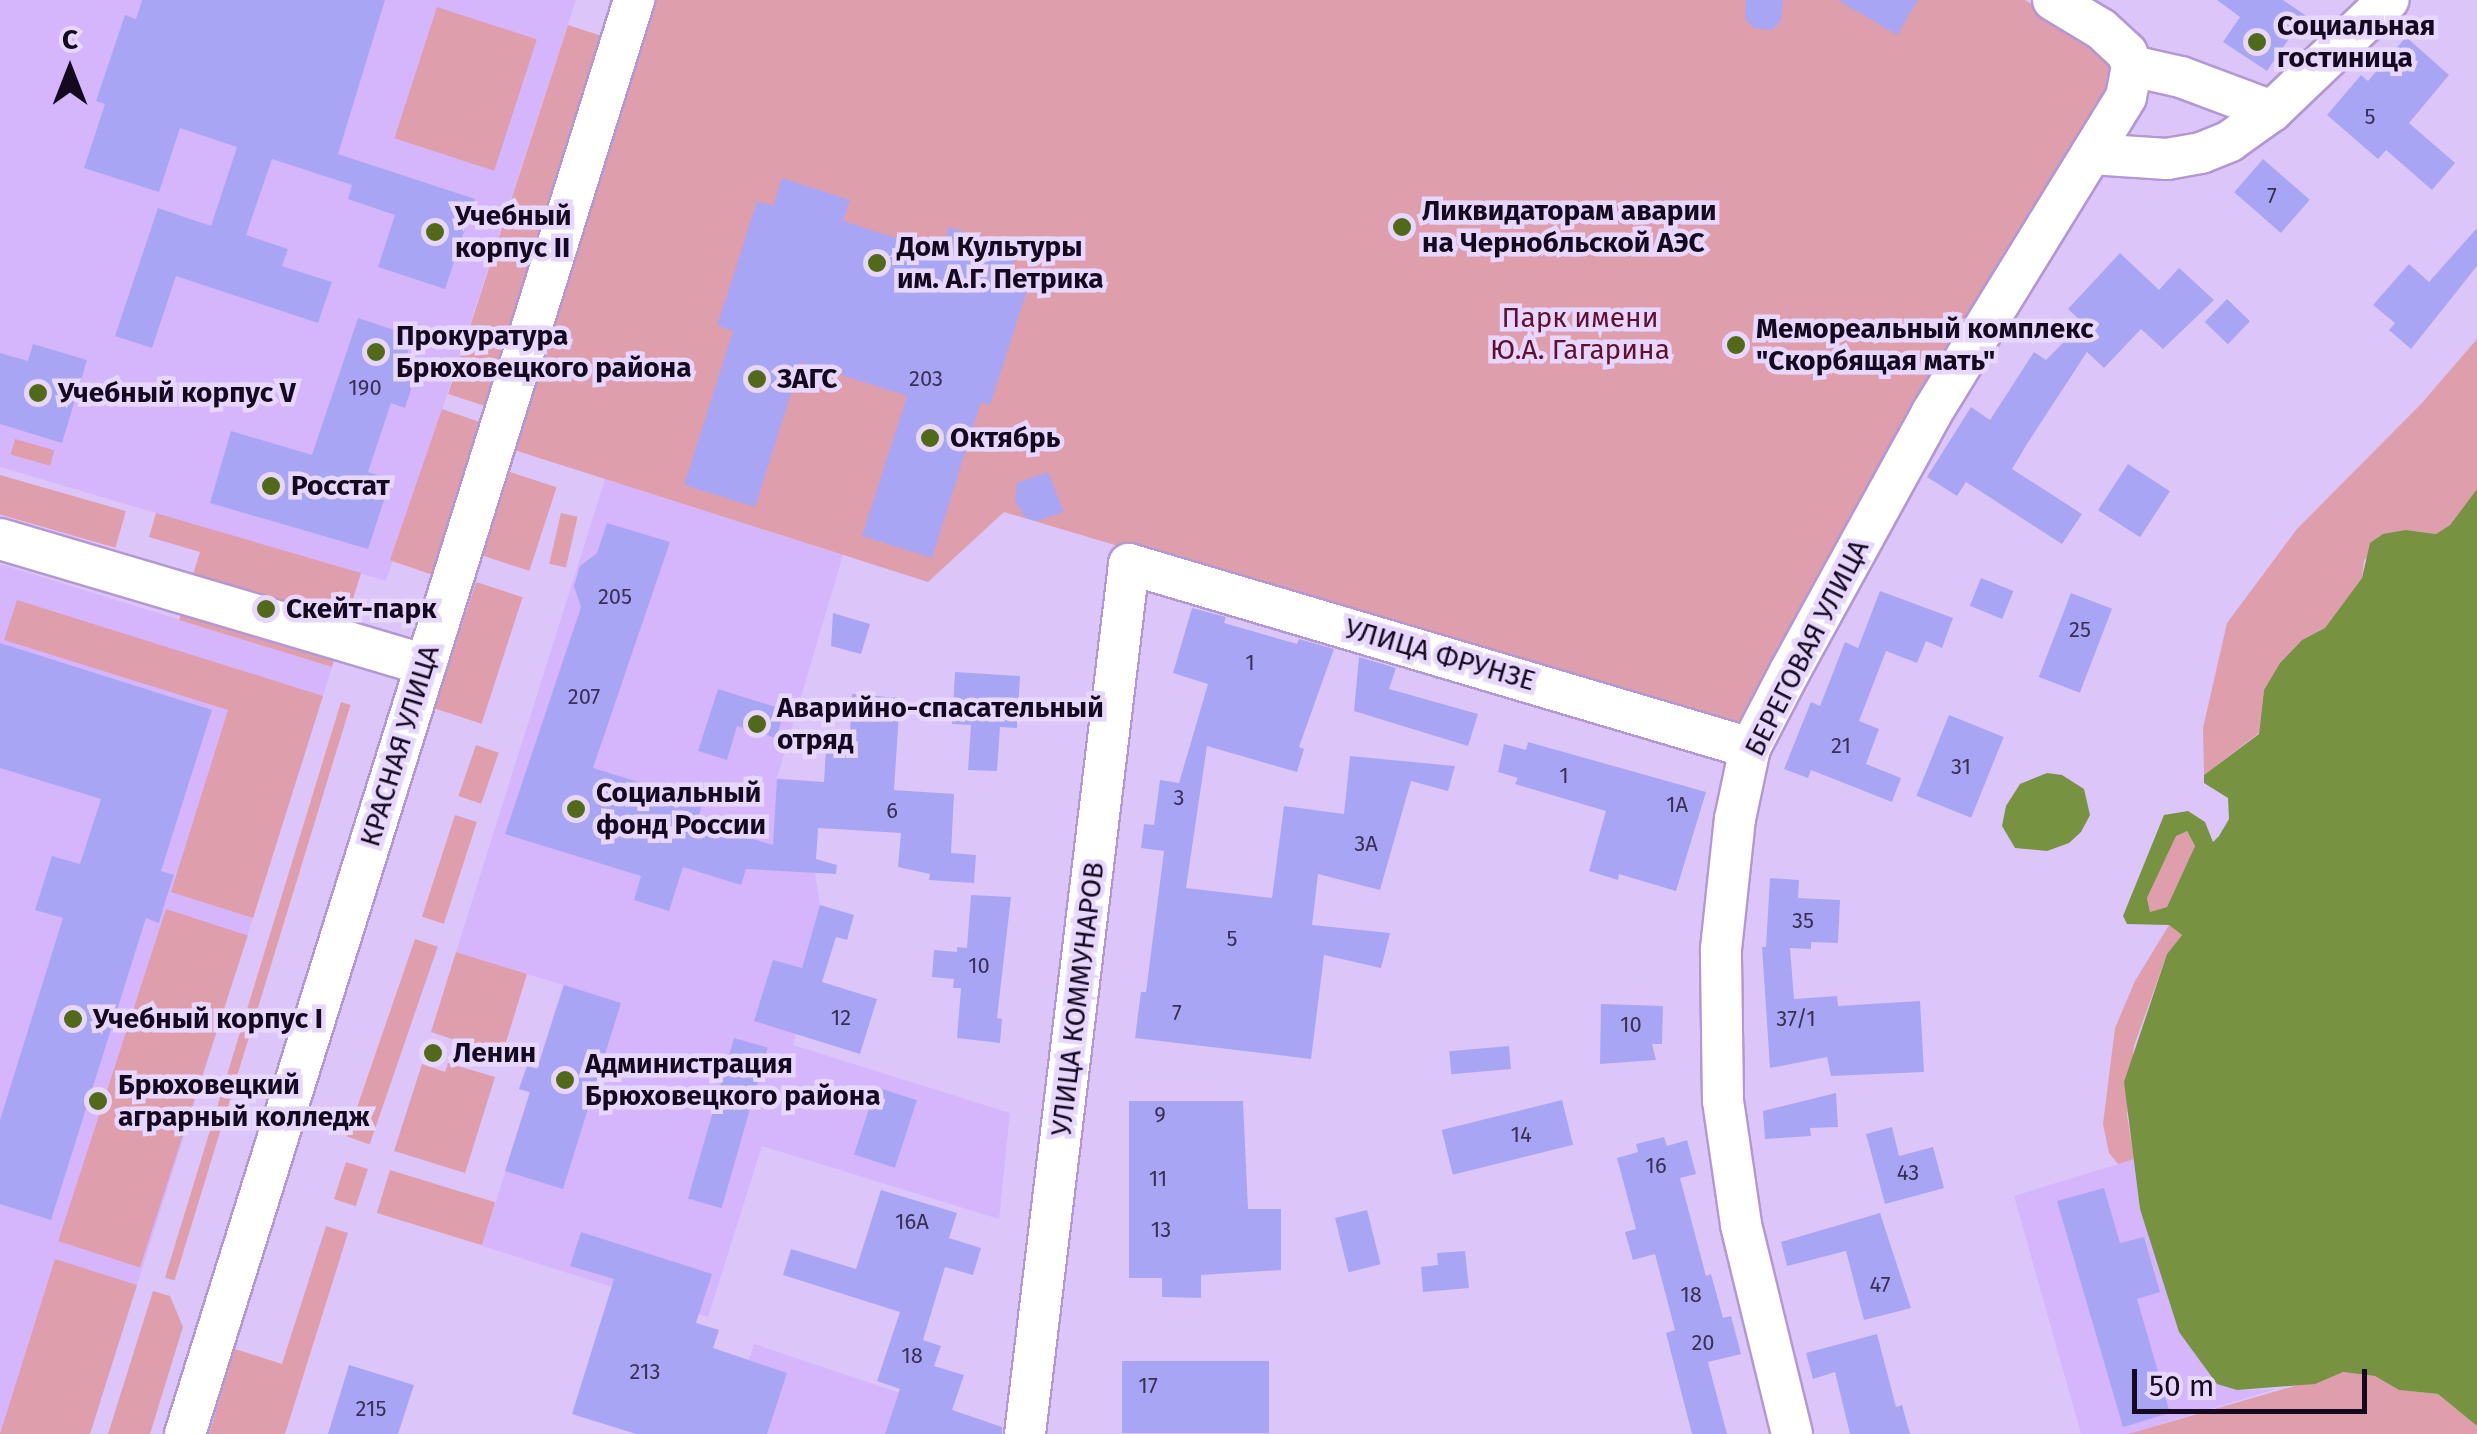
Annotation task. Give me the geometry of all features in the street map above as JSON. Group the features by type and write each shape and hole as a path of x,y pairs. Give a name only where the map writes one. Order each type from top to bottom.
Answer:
{"street":[{"name":"КРАСНАЯ УЛИЦА","path":"184,1434 634,0"},
{"path":"2053,0 2115,40 2132,66 2181,77 2272,111"},
{"path":"2090,154 2137,160 2202,154 2230,142 2272,111 2388,0"},
{"name":"БЕРЕГОВАЯ УЛИЦА","path":"1792,1434 1741,1224 1723,1101 1721,949 1736,819 1750,748 1930,414 2126,97 2132,66"},
{"path":"0,539 426,665"},
{"name":"УЛИЦА ФРУНЗЕ","path":"1129,564 1750,748"},
{"name":"УЛИЦА КОММУНАРОВ","path":"1025,1434 1129,564"}],"shaded area":[{"path":"0,0 576,0 386,581 0,467","holes":["258,240 287,249 282,266 332,282 318,322 192,281"]},
{"path":"605,479 843,555 777,778 821,782 815,873 820,905 803,964 800,1022 793,1045 1010,1113 999,1219 762,1146 708,1317 482,1246 530,1093 519,1089 527,1066 537,1068 563,985 456,952"},
{"path":"2477,489 2477,1426 2438,1394 2399,1390 2375,1376 2343,1372 2315,1384 2237,1390 2217,1384 2179,1332 2140,1209 2124,1082 2167,954 2182,935 2169,925 2127,924 2123,916 2164,815 2188,811 2205,822 2213,842 2219,836 2229,819 2228,798 2204,783 2204,775 2259,734 2264,690 2280,663 2302,640 2325,628 2362,578 2370,543 2383,534 2406,530 2436,534 2450,525","holes":["2187,831 2195,846 2167,907 2150,912 2147,898 2176,836"]},
{"name":"Брюховецкий аграрный колледж","path":"0,564 332,667 90,1434 0,1434"},
{"path":"2047,773 2062,775 2084,789 2090,815 2069,843 2047,851 2015,848 2002,826 2006,806 2020,784"},
{"path":"2134,1159 2140,1209 2148,1228 2237,1390 2276,1389 2128,1434 2081,1434 2014,1196"},
{"path":"754,1344 987,1422 983,1434 724,1434"}],"green space":[{"name":"Парк имени Ю.А. Гагарина","path":"651,0 2025,0 2091,40 2111,62 2114,89 1740,732 1004,512 928,582 511,449"},
{"path":"437,7 537,39 494,171 394,138"},
{"path":"568,25 613,40 493,409 448,394"},
{"path":"2477,339 2477,489 2450,525 2436,534 2406,530 2364,560 2362,578 2325,628 2302,640 2280,663 2264,690 2259,733 2204,775 2203,728 2227,623 2297,529 2421,404"},
{"path":"442,409 492,426 440,578 390,560"},
{"path":"15,439 54,450 50,466 11,454"},
{"path":"510,472 557,487 529,571 483,556"},
{"path":"0,475 126,511 115,548 0,515"},
{"name":"Скейт-парк","path":"156,513 361,573 332,667 179,620 200,552 149,537"},
{"path":"561,513 578,517 566,567 549,564"},
{"path":"476,582 523,597 482,724 435,708"},
{"path":"17,600 323,696 253,918 171,892 228,710 4,640"},
{"path":"341,702 351,705 175,1281 165,1278"},
{"path":"476,745 499,753 481,804 458,796"},
{"path":"455,815 477,822 444,924 422,917"},
{"path":"2187,831 2195,846 2167,907 2150,912 2147,898 2176,835"},
{"path":"166,909 248,936 140,1267 58,1241"},
{"path":"2169,925 2182,935 2167,954 2134,1046 2127,1115 2134,1159 2118,1164 2109,1153 2103,1124 2115,1028 2135,981"},
{"path":"415,939 438,947 370,1144 347,1137"},
{"path":"456,952 527,974 499,1065 452,1051 455,1040 431,1032"},
{"path":"448,1063 495,1077 465,1173 394,1151 422,1064 445,1072"},
{"path":"346,1162 368,1169 356,1206 334,1199"},
{"path":"390,1170 495,1202 482,1245 377,1213"},
{"path":"326,1226 348,1233 285,1434 209,1434 235,1349 282,1364"},
{"path":"55,1259 137,1285 90,1434 0,1434"},
{"path":"153,1291 170,1296 183,1327 150,1434 108,1434"},
{"path":"2343,1372 2375,1376 2399,1390 2438,1394 2477,1426 2477,1434 2128,1434"}],"building":[{"path":"142,0 385,0 338,154 475,199 445,289 378,267 395,215 348,199 352,185 272,159 246,235 288,249 282,266 332,282 318,323 176,276 152,348 115,336 158,208 211,226 237,147 180,128 159,192 84,168 105,104 96,101 125,15 136,19"},
{"path":"1746,0 1783,0 1781,21 1772,30 1753,28 1745,18"},
{"path":"1838,0 1918,0 1897,35"},
{"path":"2217,0 2283,0 2305,15 2267,71 2223,42 2240,17"},
{"path":"2406,37 2449,75 2409,123 2455,163 2432,190 2386,150 2378,159 2327,115 2361,75 2368,81"},
{"path":"2263,159 2310,200 2281,233 2234,192"},
{"path":"782,178 850,200 843,221 940,252 949,227 1018,249 1010,274 1030,281 990,405 981,402 932,558 862,536 907,396 801,362 755,507 684,485 733,331 717,325 757,201 773,206"},
{"path":"2477,228 2477,266 2411,349 2389,330 2395,323 2373,305 2409,264 2429,282"},
{"path":"2120,253 2159,290 2179,268 2214,300 2163,349 2141,329 2104,368 2087,352 2027,444 2012,469 2082,514 2062,544 1966,482 1957,496 1927,477 1971,407 1990,420 2034,352 2046,360 2083,323 2068,309"},
{"path":"2227,299 2250,321 2228,344 2205,322"},
{"path":"358,318 413,336 401,373 415,377 405,408 391,403 368,472 391,479 368,549 210,503 231,431 312,455"},
{"name":"Учебный корпус V","path":"33,344 87,360 62,443 0,424 0,353 28,361"},
{"path":"2128,464 2170,491 2140,537 2098,510"},
{"path":"1048,472 1064,512 1036,521 1026,518 1015,502 1017,483"},
{"path":"607,523 670,542 593,768 703,802 697,822 773,845 777,779 824,782 827,732 850,733 852,694 900,698 894,790 954,794 951,853 976,855 974,883 929,880 930,874 898,867 901,833 818,828 816,859 837,865 836,874 746,869 741,885 683,867 669,911 634,900 641,876 505,834 581,607 574,586 580,566 597,553"},
{"path":"1981,578 2013,591 2002,619 1970,606"},
{"path":"1880,591 1953,618 1942,648 1926,641 1917,663 1886,651 1859,721 1879,729 1866,764 1901,778 1892,802 1811,770 1808,778 1784,769 1811,702 1820,706 1845,642 1858,648"},
{"path":"2071,593 2112,609 2080,693 2039,677"},
{"path":"1192,608 1226,617 1224,623 1297,644 1299,639 1334,649 1299,747 1304,749 1297,772 1207,746 1186,888 1272,898 1284,806 1344,814 1350,756 1455,766 1448,791 1411,781 1380,890 1318,874 1312,925 1390,933 1381,968 1324,955 1311,1059 1135,1038 1141,992 1146,992 1164,851 1141,848 1144,824 1154,825 1160,780 1179,783 1208,684 1173,673"},
{"path":"833,613 870,624 861,654 831,646"},
{"name":"Учебный корпус I","path":"0,643 212,710 161,871 174,875 159,923 146,918 51,1220 0,1204 0,1120 63,918 35,910 52,856 80,864 101,799 0,768"},
{"path":"1359,657 1396,668 1389,689 1478,714 1468,746 1354,711"},
{"path":"955,672 1020,676 1017,728 1000,727 997,771 968,770 971,725 952,724"},
{"path":"718,689 785,710 776,738 737,726 727,760 698,751"},
{"path":"1949,715 2004,737 1971,818 1916,796"},
{"path":"1528,742 1706,792 1676,891 1619,874 1618,880 1589,871 1606,811 1515,784 1518,778 1498,772 1504,744 1526,750"},
{"path":"1770,878 1799,880 1798,898 1840,900 1838,943 1811,942 1811,949 1790,948 1794,999 1837,996 1838,1006 1920,1001 1924,1072 1831,1076 1827,1057 1770,1068 1762,947 1766,947"},
{"path":"971,895 1011,897 997,1018 1002,1019 1000,1043 957,1038 961,988 953,988 954,979 932,977 934,950 957,952 957,947 967,948"},
{"path":"820,905 854,915 847,940 836,937 822,982 877,999 860,1054 754,1021 773,960 802,968"},
{"name":"Администрация Брюховецкого района","path":"564,985 621,1003 563,1189 505,1171 530,1092 519,1089 527,1066 537,1069"},
{"path":"1601,1004 1663,1006 1662,1044 1652,1044 1656,1060 1600,1064"},
{"path":"734,1038 768,1048 722,1208 688,1199"},
{"path":"1509,1046 1511,1069 1451,1074 1449,1051"},
{"path":"876,1087 917,1100 895,1168 854,1155"},
{"path":"1836,1093 1838,1127 1810,1128 1811,1136 1765,1139 1763,1111"},
{"path":"1562,1100 1573,1145 1453,1175 1442,1130"},
{"path":"1129,1101 1243,1101 1248,1209 1281,1209 1281,1270 1201,1275 1201,1298 1162,1297 1162,1278 1129,1278"},
{"path":"1892,1127 1899,1156 1933,1147 1944,1188 1885,1204 1866,1134"},
{"path":"1664,1137 1667,1146 1687,1140 1696,1174 1680,1178 1706,1276 1711,1274 1723,1318 1731,1316 1741,1354 1708,1362 1727,1434 1692,1434 1666,1333 1675,1330 1655,1254 1633,1260 1625,1232 1636,1229 1617,1158 1638,1152 1636,1144"},
{"path":"2104,1188 2120,1243 2144,1237 2160,1292 2137,1299 2170,1413 2123,1427 2057,1201"},
{"path":"881,1190 957,1213 949,1238 981,1248 973,1275 945,1267 923,1340 941,1346 934,1366 964,1375 952,1410 1002,1427 1002,1434 885,1434 900,1389 877,1381 900,1312 783,1275 791,1249 856,1269"},
{"path":"1367,1210 1381,1264 1349,1272 1335,1218"},
{"path":"1880,1213 1911,1308 1864,1320 1846,1251 1787,1266 1781,1242"},
{"path":"581,1232 712,1274 696,1323 719,1330 713,1348 787,1373 767,1434 636,1434 572,1414 614,1279 570,1266"},
{"path":"1465,1251 1469,1288 1423,1292 1421,1267 1438,1265 1437,1253"},
{"path":"1877,1334 1896,1407 1902,1405 1910,1434 1850,1434 1835,1372 1813,1379 1806,1353"},
{"path":"1122,1361 1269,1361 1269,1433 1122,1433"},
{"path":"349,1365 414,1385 398,1434 328,1434"}],"place":[{"name":"Социальная гостиница","path":"2257,42"},
{"name":"Ликвидаторам аварии на Чернобльской АЭС","path":"1402,227"},
{"name":"Учебный корпус II","path":"435,232"},
{"name":"Дом Культуры им. А.Г. Петрика","path":"877,263"},
{"name":"Мемореальный комплекс \"Cкорбящая мать\"","path":"1736,345"},
{"name":"Прокуратура Брюховецкого района","path":"376,352"},
{"name":"ЗАГС","path":"757,379"},
{"name":"Учебный корпус V","path":"38,393"},
{"name":"Октябрь","path":"930,438"},
{"name":"Росстат","path":"271,486"},
{"name":"Скейт-парк","path":"266,609"},
{"name":"Аварийно-спасательный отряд","path":"757,724"},
{"name":"Социальный фонд России","path":"576,809"},
{"name":"Учебный корпус I","path":"73,1019"},
{"name":"Ленин","path":"433,1053"},
{"name":"Администрация Брюховецкого района","path":"565,1080"},
{"name":"Брюховецкий аграрный колледж","path":"98,1101"}]}
